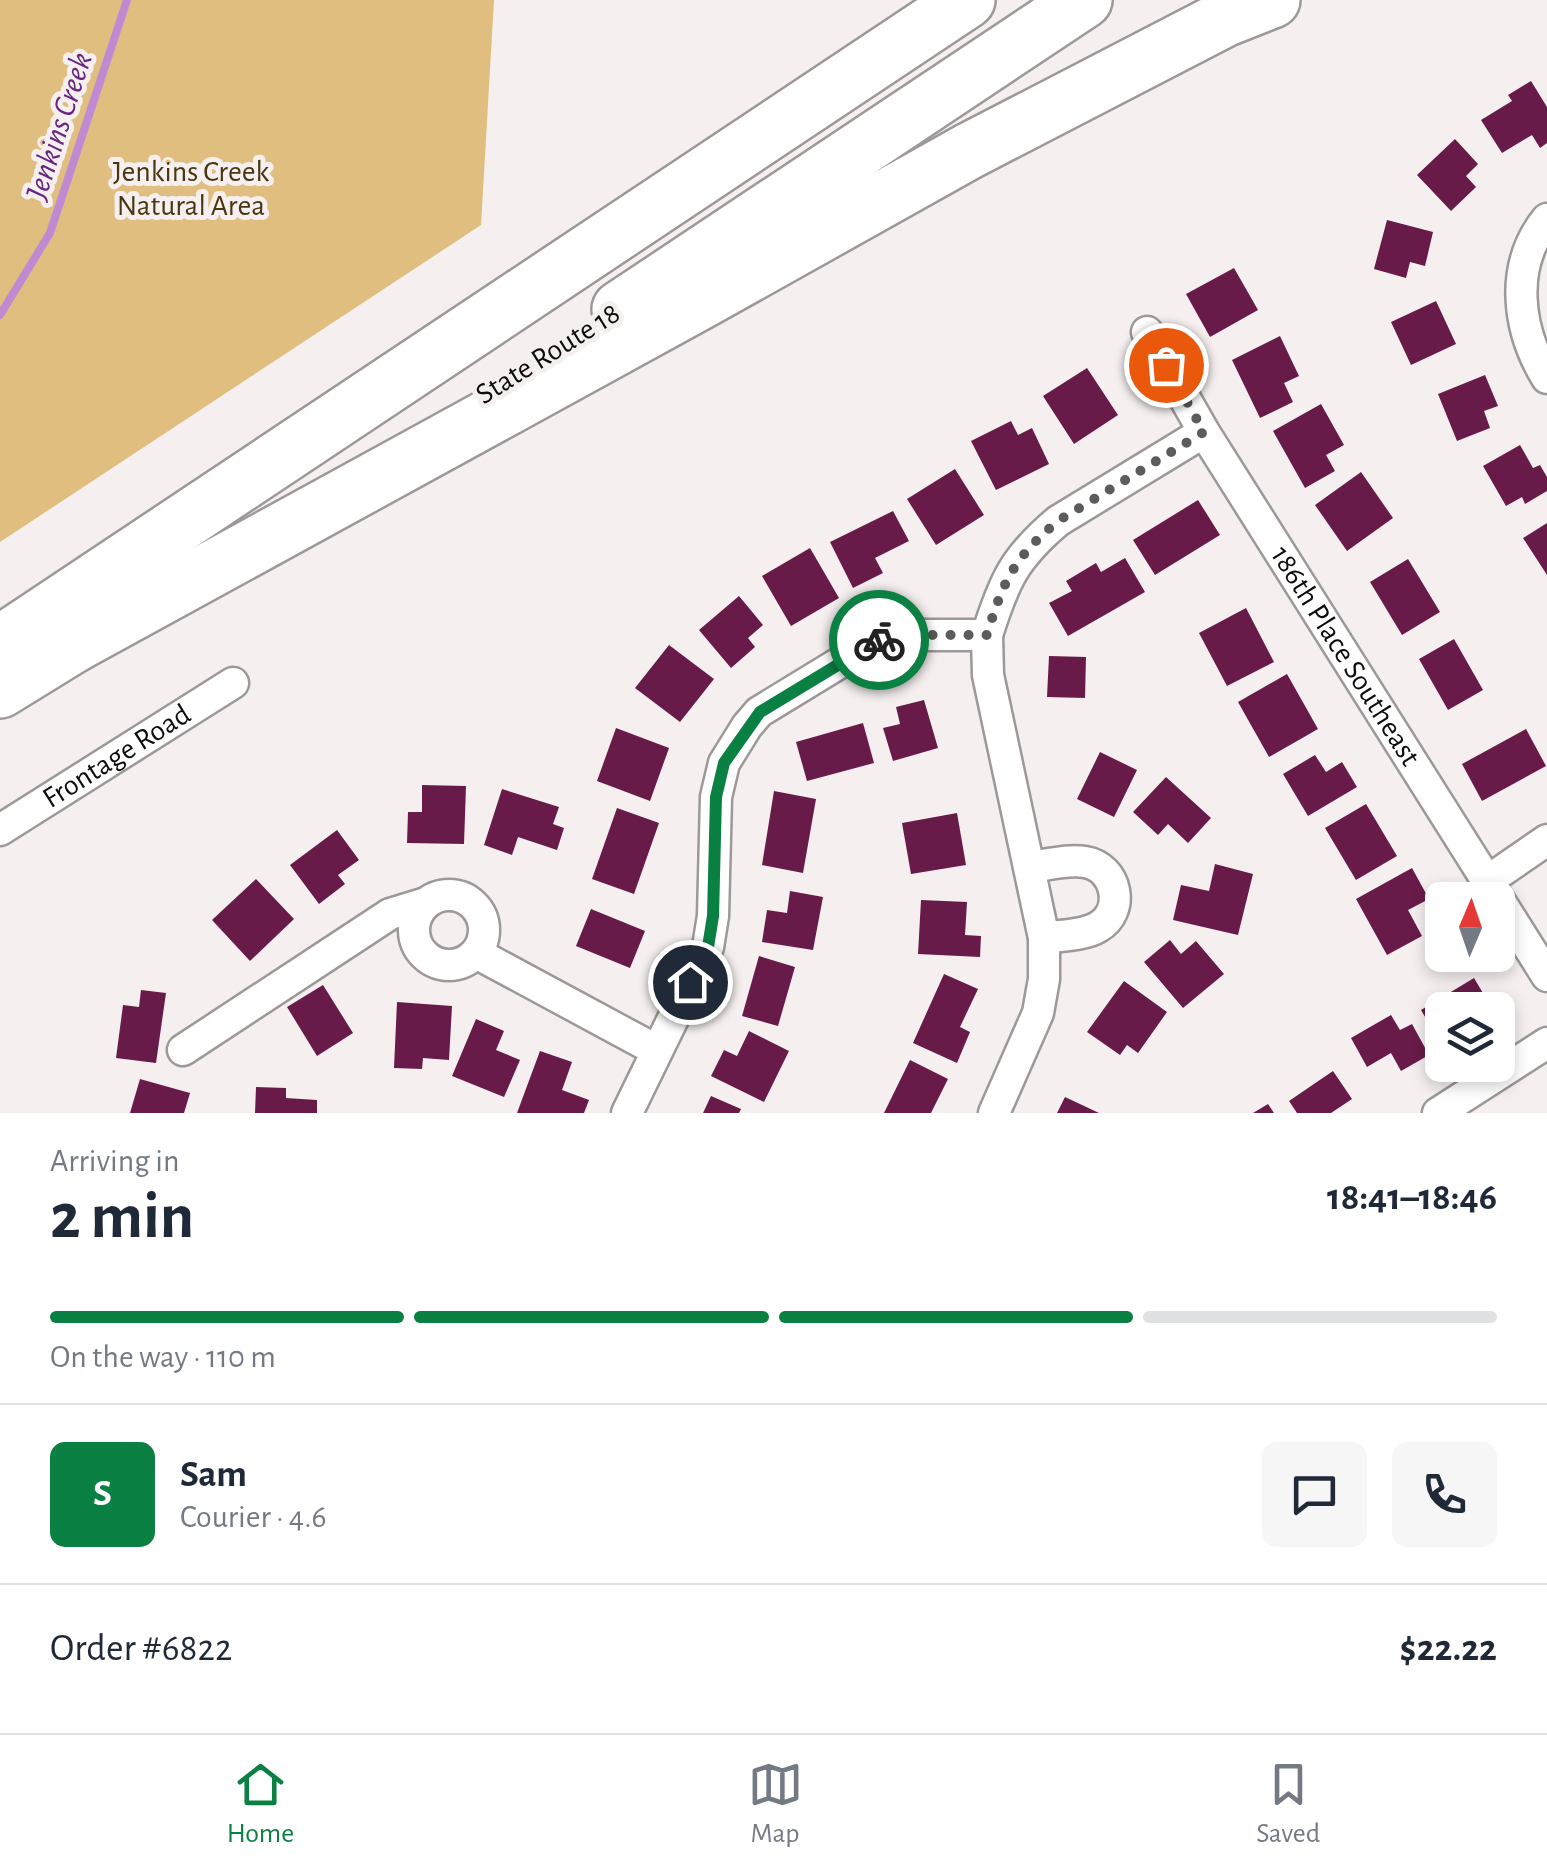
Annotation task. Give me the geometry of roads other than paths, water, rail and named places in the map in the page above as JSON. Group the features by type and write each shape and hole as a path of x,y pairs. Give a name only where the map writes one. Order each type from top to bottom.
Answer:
{"highway":[{"path":"546,282 923,0"},
{"name":"State Route 18","path":"0,644 966,0"},
{"name":"State Route 18","path":"0,690 573,340 1084,0"},
{"path":"75,644 686,310 969,150 1224,19 1272,0"}],"street":[{"path":"1547,219 1526,255 1519,291 1526,329 1547,378"},
{"name":"186th Place Southeast","path":"1147,332 1204,432 1486,882"},
{"path":"994,1113 1038,1013 1044,979 1044,938 988,675 987,635 1000,593 1019,557 1038,537 1204,432"},
{"path":"627,1113 708,947 713,916 716,797 724,763 748,726 760,712 877,640 908,635 987,635"},
{"name":"Frontage Road","path":"0,830 232,684"},
{"path":"1486,882 1547,840"},
{"path":"1030,868 1088,862 1110,877 1115,890 1116,904 1100,926 1044,938"},
{"path":"183,1050 390,914 447,894 470,900 484,919 482,943 476,953 456,965 444,965 424,955 417,946 414,923 426,903"},
{"name":"186th Place Southeast","path":"1515,927 1547,976"},
{"path":"476,953 656,1050"},
{"path":"1438,1113 1547,1044"}],"waterway":[{"name":"Jenkins Creek","path":"0,315 50,233 127,0"}],"park label":[{"name":"Jenkins Creek Natural Area","path":"191,189"}]}
